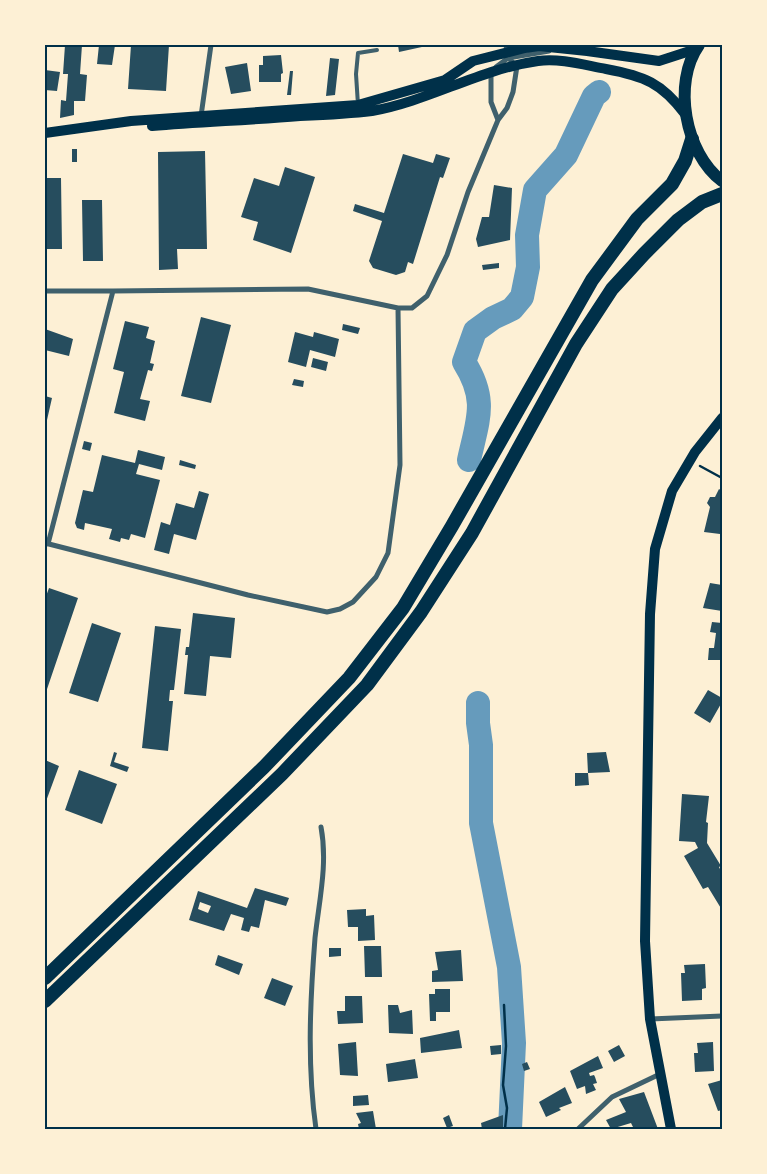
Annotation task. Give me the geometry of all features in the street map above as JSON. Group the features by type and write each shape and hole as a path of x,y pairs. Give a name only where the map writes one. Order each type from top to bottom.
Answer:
{"highway":[{"path":"45,978 264,767 349,678 402,608 452,526 592,280 637,220 672,184 682,167 692,140"},
{"path":"45,1001 282,774 367,685 420,612 472,533 576,344 612,289 678,220 702,202 722,194"}],"main road":[{"path":"359,108 446,80 473,61 540,46 659,61 697,47"},
{"path":"697,47 686,81 685,114 692,140 703,160 722,181"},
{"path":"45,133 131,121 202,119 388,107 433,94 491,72 540,61 561,61 621,72 662,87 672,96 685,114"},
{"path":"45,140 202,119"},
{"path":"672,1129 650,1019 645,942 650,614 655,549 672,491 695,452 722,418"}],"street":[{"path":"202,119 211,45"},
{"path":"45,292 308,289 398,308 412,308 426,296 447,255 468,192 498,120 507,108 513,92 517,66 507,52 491,72 491,102 498,120"},
{"path":"113,291 46,543 248,595 327,612 340,609 353,602 376,577 388,554 400,465 398,308"},
{"path":"316,1129 309,1036 310,1004 323,871 324,847 321,828"},
{"path":"650,1019 722,1016"},
{"path":"578,1129 612,1097 660,1074"}],"lane":[{"path":"359,108 356,74 358,53 377,50"}],"path":[{"path":"702,468 722,478"},
{"path":"504,1006 506,1046 503,1085 507,1108 505,1129"}],"building":[{"path":"65,45 82,45 80,74 87,75 85,101 74,101 74,115 60,118 61,100 66,101 68,74 63,74"},
{"path":"99,45 115,45 112,65 97,64"},
{"path":"131,45 169,45 166,91 128,89"},
{"path":"398,45 431,45 399,52"},
{"path":"281,55 283,73 281,74 281,82 259,82 259,65 263,65 263,56"},
{"path":"330,58 339,59 335,95 326,96"},
{"path":"247,63 251,91 231,94 225,67"},
{"path":"45,70 60,72 57,91 45,90"},
{"path":"290,71 293,71 291,95 287,95"},
{"path":"72,149 77,149 77,162 72,162"},
{"path":"205,151 207,249 177,249 178,269 159,270 158,152"},
{"path":"403,154 433,163 436,154 450,158 443,178 440,177 413,264 408,262 405,272 396,275 373,268 369,261 382,221 353,211 355,204 384,213"},
{"path":"285,167 315,177 291,253 253,240 258,222 241,217 254,178 279,186"},
{"path":"45,178 61,178 62,249 45,249"},
{"path":"494,185 512,188 510,240 478,247 476,239 482,217 489,217"},
{"path":"82,200 102,200 103,261 83,261"},
{"path":"499,263 499,268 483,270 482,265"},
{"path":"201,317 231,325 211,403 181,396"},
{"path":"125,321 149,327 146,338 155,341 150,363 154,364 152,371 148,370 140,399 150,401 145,421 114,413 124,372 113,369"},
{"path":"343,324 360,328 358,334 342,330"},
{"path":"45,329 73,339 69,356 45,350"},
{"path":"295,332 313,337 314,332 339,339 335,357 310,350 306,367 288,362"},
{"path":"313,358 328,362 326,371 311,367"},
{"path":"294,379 304,381 303,387 292,385"},
{"path":"45,396 52,398 47,420 45,420"},
{"path":"84,441 92,443 90,451 82,449"},
{"path":"138,450 165,457 162,470 139,464 136,474 160,480 145,538 131,534 129,540 121,538 120,542 109,539 112,529 85,523 84,530 77,528 75,523 83,490 93,492 102,455 135,463"},
{"path":"180,460 196,465 195,469 179,465"},
{"path":"719,489 722,491 720,534 704,532 710,507 707,503 710,497 715,497"},
{"path":"199,491 209,494 196,540 174,534 169,554 154,550 161,522 170,525 176,503 194,508"},
{"path":"710,583 722,585 722,611 703,608"},
{"path":"49,588 78,598 45,695 45,599"},
{"path":"193,613 235,618 231,658 210,656 206,696 184,694 188,655 185,655 186,647 189,647"},
{"path":"712,622 722,623 722,660 708,660 709,648 714,648 716,633 710,632"},
{"path":"92,623 121,633 98,702 69,693"},
{"path":"155,626 181,629 174,690 170,690 169,701 173,701 168,751 142,748"},
{"path":"708,690 722,698 722,702 710,723 694,713"},
{"path":"114,752 117,753 114,762 129,767 127,772 110,766"},
{"path":"606,752 610,772 588,773 587,753"},
{"path":"45,760 59,766 45,804"},
{"path":"79,770 117,784 102,824 65,810"},
{"path":"575,773 588,773 589,785 575,786"},
{"path":"682,794 709,796 706,822 708,823 707,843 721,866 719,867 722,873 722,910 708,887 703,889 684,856 698,848 695,842 679,841"},
{"path":"255,888 289,898 286,906 265,900 259,928 251,926 249,932 241,930 244,918 231,914 224,931 189,920 198,891 247,908","holes":["200,902 211,906 208,913 198,909"]},
{"path":"366,909 366,916 374,915 375,940 358,941 358,927 348,927 347,910"},
{"path":"364,946 381,946 382,977 365,977"},
{"path":"329,948 341,948 341,956 329,957"},
{"path":"461,950 463,981 432,982 432,971 438,970 435,952"},
{"path":"218,955 243,964 239,975 215,965"},
{"path":"705,964 706,988 702,989 702,1000 682,1001 681,973 685,973 684,965"},
{"path":"272,978 293,986 285,1006 264,998"},
{"path":"435,989 450,989 450,1012 436,1012 436,1021 430,1021 429,994 435,994"},
{"path":"345,996 362,996 363,1023 338,1024 337,1011 345,1011"},
{"path":"388,1005 398,1005 400,1013 412,1010 413,1034 389,1033"},
{"path":"459,1030 462,1048 421,1053 420,1038"},
{"path":"356,1042 358,1076 340,1075 338,1044"},
{"path":"713,1042 714,1071 695,1072 694,1053 698,1053 697,1043"},
{"path":"501,1045 501,1054 491,1055 490,1046"},
{"path":"619,1045 625,1056 614,1062 608,1051"},
{"path":"598,1056 603,1068 589,1073 590,1076 594,1075 597,1083 593,1084 596,1090 586,1094 585,1086 577,1089 570,1071"},
{"path":"415,1059 418,1078 388,1082 386,1064"},
{"path":"527,1062 530,1069 524,1071 522,1064"},
{"path":"722,1080 722,1110 718,1111 708,1084"},
{"path":"565,1087 572,1103 559,1108 561,1110 546,1117 539,1102"},
{"path":"644,1092 658,1129 634,1129 631,1123 611,1129 606,1120 626,1112 619,1099"},
{"path":"368,1095 369,1105 353,1106 353,1096"},
{"path":"373,1111 376,1129 359,1129 358,1124 361,1123 356,1113"},
{"path":"449,1115 453,1126 447,1128 443,1118"},
{"path":"503,1115 503,1129 482,1129 481,1123"}],"waterway":[{"path":"469,460 478,421 479,399 471,375 464,362 475,331 493,318 512,309 522,297 528,267 527,235 535,190 566,155 594,96 599,92"},
{"path":"478,703 481,745 481,823 509,967 514,1043 510,1129"}]}
